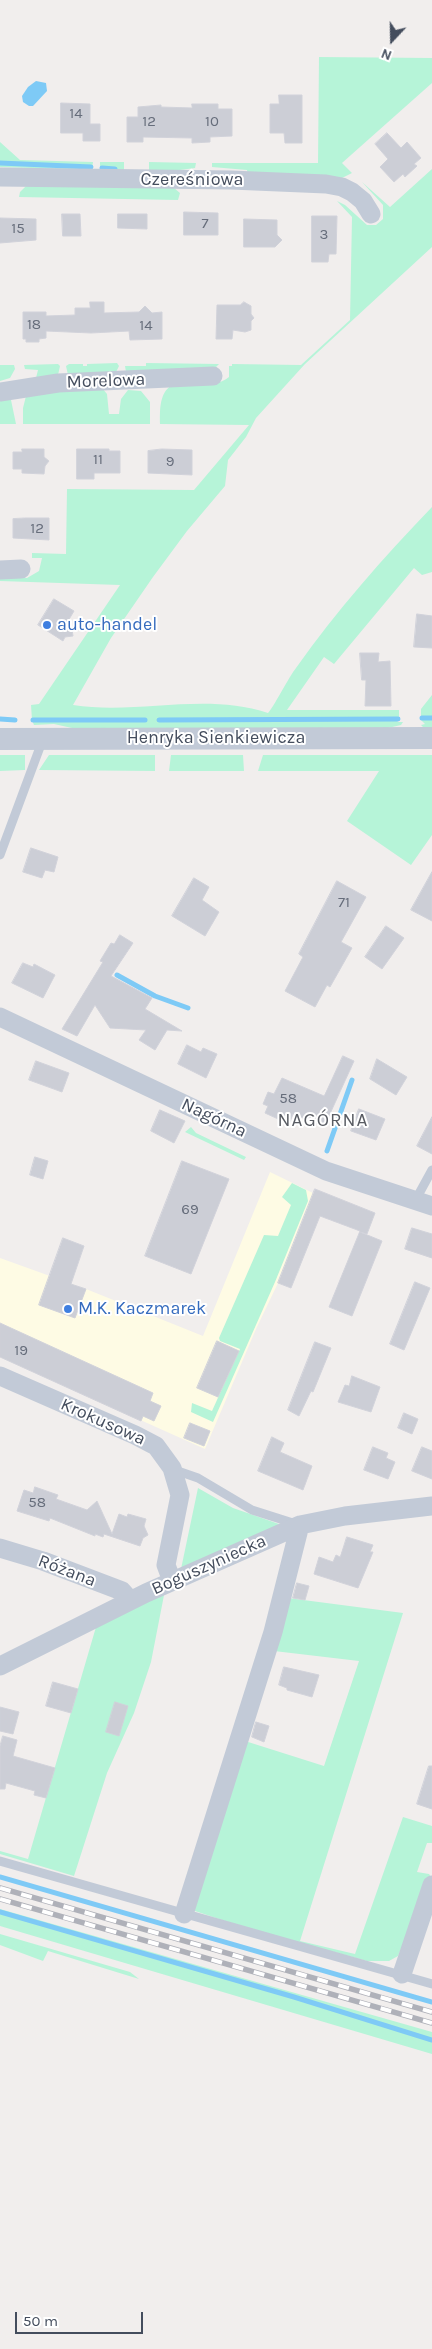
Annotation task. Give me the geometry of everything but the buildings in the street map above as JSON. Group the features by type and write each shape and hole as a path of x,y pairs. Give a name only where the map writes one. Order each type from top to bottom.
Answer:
{"street":[{"name":"Czereśniowa","path":"0,177 231,180 326,184 342,187 352,192 363,200 371,214"},
{"name":"Morelowa","path":"0,392 58,383 213,376"},
{"path":"0,570 21,569"},
{"name":"Henryka Sienkiewicza","path":"0,739 432,738"},
{"name":"Nagórna","path":"0,1017 311,1164 424,1204"},
{"name":"Krokusowa","path":"0,1376 142,1438 156,1446 172,1468 180,1495 166,1565 172,1581"},
{"name":"Boguszyniecka","path":"0,1666 130,1600 300,1525 345,1516 432,1506"},
{"path":"184,1914 271,1639 300,1525"},
{"name":"Różana","path":"0,1548 43,1561 122,1591 130,1600"},
{"path":"402,1974 432,1885"}],"lane":[{"path":"0,855 43,739"},
{"path":"424,1204 432,1170"},
{"path":"172,1468 198,1478 252,1510 300,1525"},
{"path":"0,1861 432,1984"}],"shaded area":[{"name":"M.K. Kaczmarek","path":"270,1172 313,1193 278,1283 256,1329 205,1449 0,1357 0,1258 86,1289 203,1336"}],"green space":[{"path":"319,57 432,58 432,83 342,163 352,173 342,178 248,176 247,170 212,167 212,163 318,163"},
{"path":"0,142 20,160 93,162 92,170 0,167"},
{"path":"100,162 124,162 124,170 100,172"},
{"path":"149,162 196,163 195,168 149,174"},
{"path":"432,169 432,247 305,364 256,418 246,437 228,460 225,486 187,531 153,577 111,638 73,705 122,708 220,704 268,713 293,672 344,605 432,507 432,572 422,575 414,568 334,664 324,657 287,710 399,710 399,720 397,722 403,722 401,725 379,730 81,730 54,724 34,725 31,705 39,704 120,585 0,581 0,576 27,578 39,571 42,558 32,558 32,553 66,554 67,489 194,490 249,425 160,424 161,402 165,392 172,385 217,383 229,377 229,366 232,366 232,364 301,365 350,320 352,217 337,201 345,205 367,225 376,225 383,219 383,205 362,182 390,207"},
{"path":"27,185 174,188 180,193 178,200 19,197 20,192"},
{"path":"117,363 119,366 116,372 68,375 66,366 69,364 83,364 83,366 87,366 87,364"},
{"path":"146,363 219,364 215,368 126,372 125,366 146,366"},
{"path":"58,364 60,366 58,375 36,378 38,370 25,369 24,365"},
{"path":"0,365 14,365 15,369 10,378 0,381"},
{"path":"102,388 107,394 109,414 119,414 121,399 128,390 141,391 150,402 150,424 23,424 23,408 26,396"},
{"path":"0,399 11,400 16,424 0,424"},
{"path":"432,695 432,729 424,728 421,725 425,724 421,720 421,709"},
{"path":"0,755 25,755 25,770 0,771"},
{"path":"49,755 155,755 155,771 39,770"},
{"path":"171,755 243,755 244,771 169,771"},
{"path":"263,755 432,755 432,835 411,865 347,821 379,771 258,771"},
{"path":"191,1127 196,1133 246,1157 244,1160 185,1132"},
{"path":"292,1183 306,1190 308,1201 275,1282 213,1422 191,1412 192,1403 212,1411 240,1349 220,1341 219,1338 264,1235 278,1236 291,1205 282,1197"},
{"path":"198,1488 233,1508 279,1524 275,1528 181,1569"},
{"path":"165,1590 151,1662 134,1713 107,1773 74,1876 0,1854 0,1851 28,1859 96,1627"},
{"path":"288,1598 403,1613 300,1941 355,1954 403,1817 432,1826 432,1843 427,1843 417,1872 429,1874 431,1877 398,1956 389,1961 367,1961 246,1928 192,1910 245,1741 324,1766 359,1661 274,1651"},
{"path":"0,1909 432,2032 432,2054 0,1926"},
{"path":"0,1934 130,1972 139,1979 48,1951 43,1961 0,1945"}],"water":[{"path":"36,81 46,83 47,91 33,106 29,106 23,102 22,96 28,87"}],"waterway":[{"path":"0,163 91,167"},
{"path":"102,168 115,169"},
{"path":"422,718 432,718"},
{"path":"0,719 15,720"},
{"path":"159,720 398,719"},
{"path":"33,720 145,720"},
{"path":"117,975 155,996 188,1008"},
{"path":"327,1151 352,1080"},
{"path":"0,1877 432,2002"},
{"path":"0,1912 294,1997 432,2040"}],"railway":[{"path":"0,1888 432,2012"},
{"path":"0,1899 432,2023"}],"place":[{"name":"auto-handel","path":"47,625"},
{"name":"M.K. Kaczmarek","path":"68,1309"}],"district":[{"name":"NAGÓRNA","path":"323,1121"}]}
